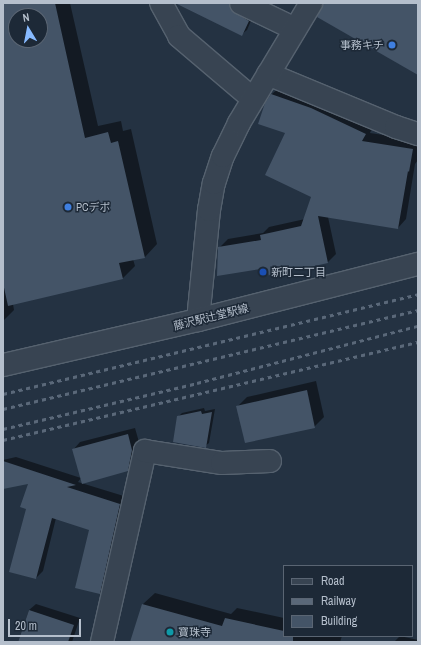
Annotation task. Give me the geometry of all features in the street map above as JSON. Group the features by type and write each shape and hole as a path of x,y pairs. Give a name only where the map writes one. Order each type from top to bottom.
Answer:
{"street":[{"path":"161,3 179,36 253,100"},
{"path":"241,3 295,29"},
{"path":"198,320 205,242 214,183 223,156 253,100 311,3"},
{"path":"268,74 396,127 418,134"},
{"name":"藤沢駅辻堂駅線","path":"3,365 198,320 418,264"},
{"path":"102,642 145,451 222,463 270,461"}],"building":[{"name":"PCデポ","path":"3,3 55,3 85,138 108,132 111,143 118,141 145,258 119,263 123,279 8,306 3,283"},
{"path":"175,3 229,3 231,10 249,21 242,36"},
{"name":"事務キチ","path":"323,3 418,3 418,75 317,17"},
{"path":"271,94 311,108 366,134 362,141 413,149 398,229 318,216 328,263 269,276 267,268 217,276 218,247 261,240 260,235 301,226 311,197 265,175 285,133 258,124 265,103"},
{"path":"307,390 315,428 245,443 236,406"},
{"path":"201,411 202,414 212,412 206,448 173,442 177,416"},
{"path":"128,434 132,450 128,471 82,484 72,449"},
{"path":"3,461 76,485 67,487 120,504 100,594 75,588 89,530 52,518 36,579 9,572 26,509 20,507 28,484 3,489"},
{"name":"寶珠寺","path":"142,604 222,626 225,618 283,631 283,637 293,637 293,642 130,642"},
{"path":"29,610 74,625 68,642 18,642"}],"railway":[{"path":"3,394 418,294"},
{"path":"3,409 418,310"},
{"path":"3,429 197,383 418,326"},
{"path":"3,440 418,342"}],"place":[{"name":"事務キチ","path":"392,45"},
{"name":"PCデポ","path":"68,207"},
{"name":"新町二丁目","path":"263,272"},
{"name":"寶珠寺","path":"170,632"}]}
